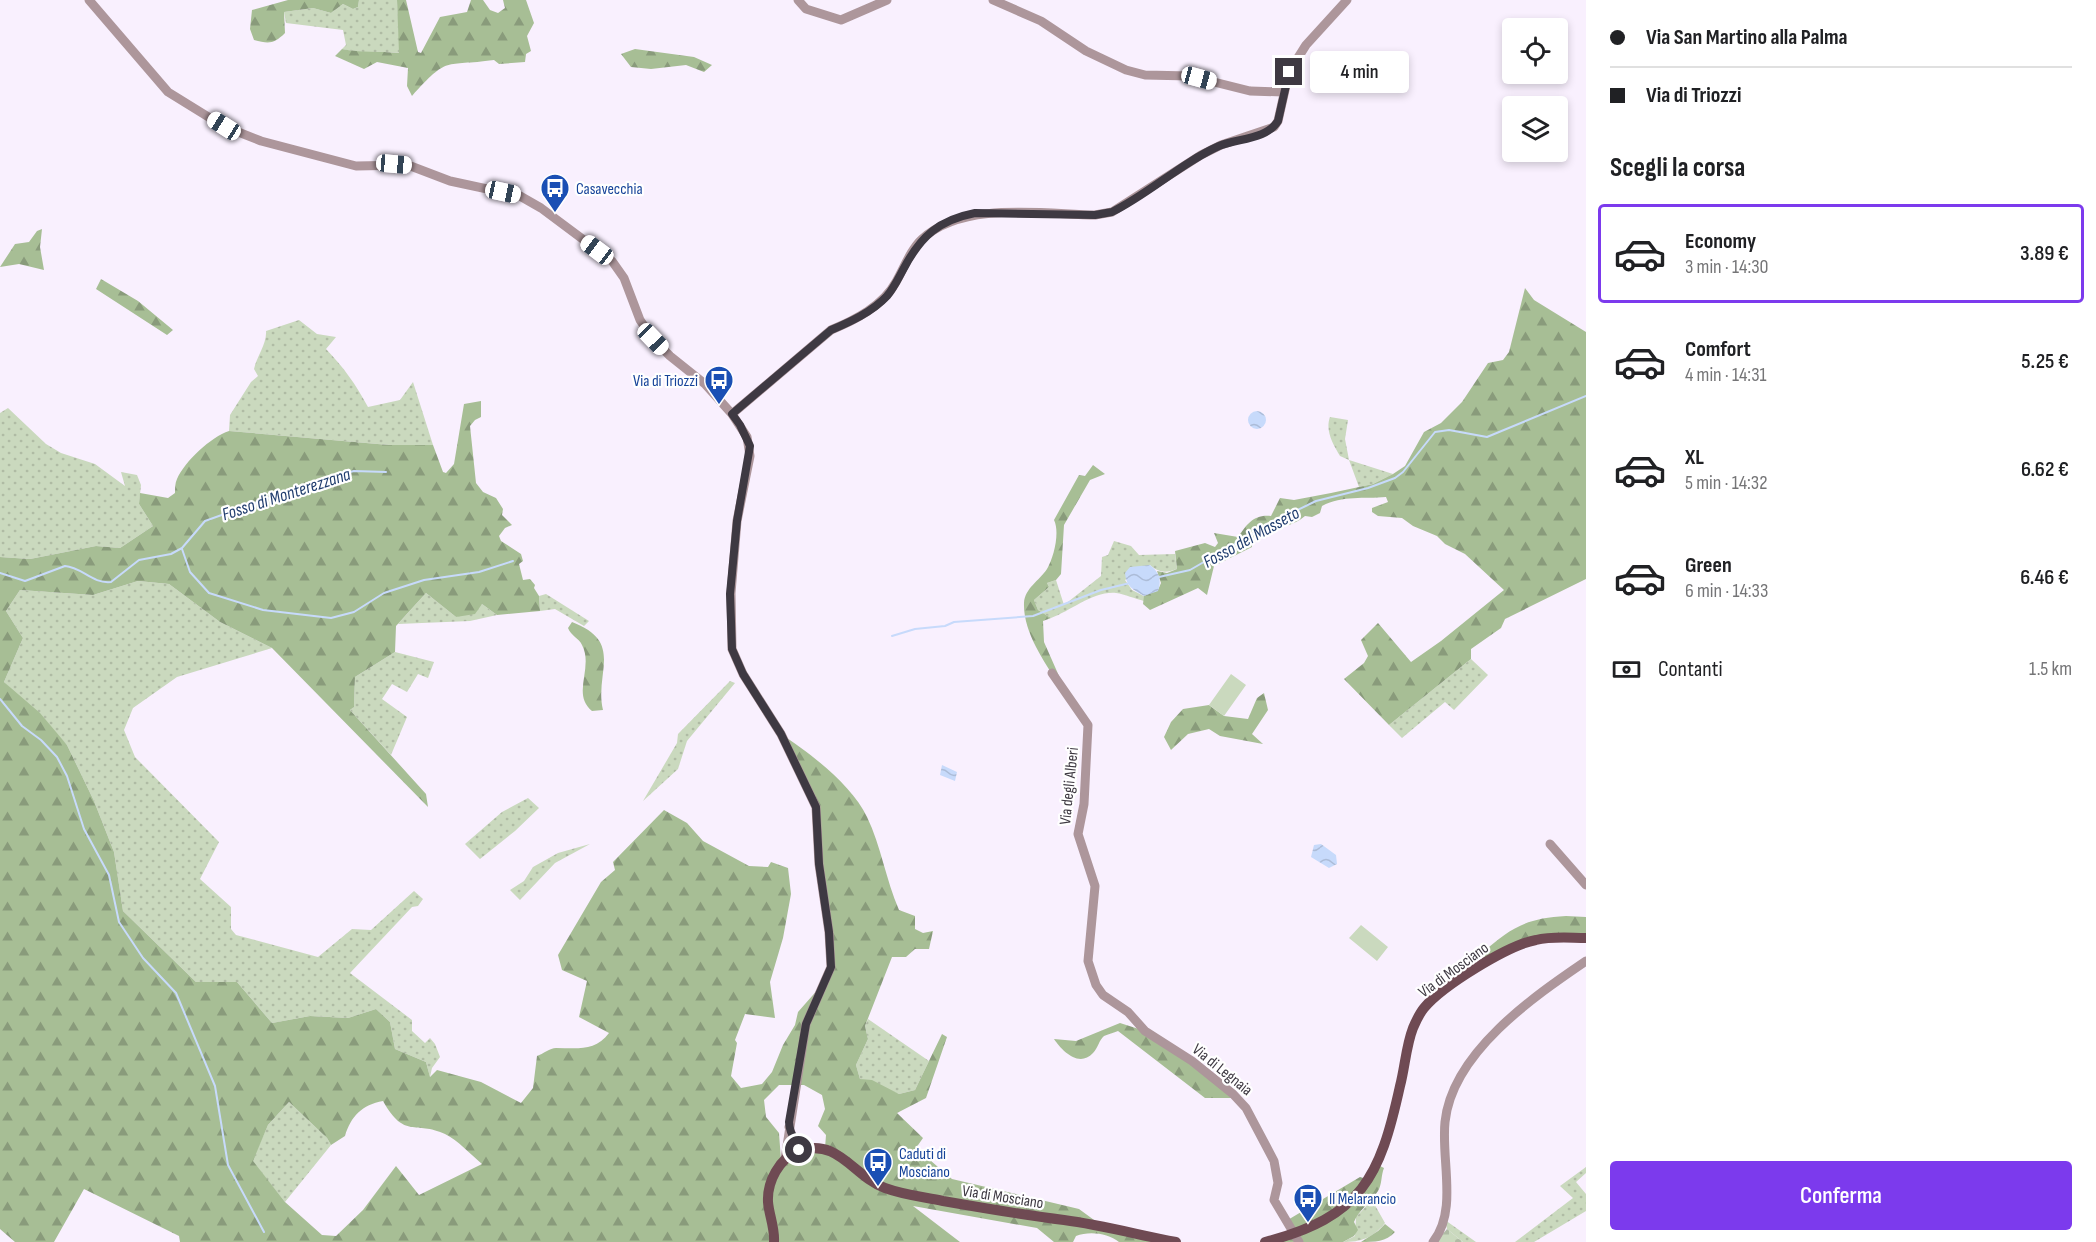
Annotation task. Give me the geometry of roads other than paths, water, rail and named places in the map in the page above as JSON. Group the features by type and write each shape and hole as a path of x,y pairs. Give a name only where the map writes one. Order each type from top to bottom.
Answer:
{"main road":[{"name":"Via di Mosciano","path":"1265,1242 1297,1238 1347,1204 1375,1171 1389,1136 1413,1030 1425,1007 1459,980 1518,945 1537,939 1586,938"},
{"name":"Via di Mosciano","path":"809,1148 825,1148 838,1153 869,1180 911,1196 1064,1220 1176,1242"},
{"path":"774,1242 768,1192 776,1169 784,1159 797,1151 809,1148"}],"street":[{"path":"89,0 168,92 224,126 261,141 356,166 408,165 450,181 520,196 541,208 612,261 624,278 640,320 653,339 669,356 705,384 740,425 750,446 737,521 730,594 732,649 743,674 781,734 816,807 819,864 829,932 831,967 806,1024 784,1159"},
{"path":"798,0 806,9 841,20 887,0"},
{"path":"993,0 1041,21 1086,51 1126,70 1145,75 1190,76 1250,91 1283,92"},
{"path":"732,414 831,330 845,325 886,297 921,240 949,221 975,213 1095,215 1112,212 1221,145 1255,136 1274,127 1278,121 1289,72 1306,45 1347,0"},
{"name":"Via degli Alberi","path":"1052,673 1088,725 1084,804 1078,834 1095,886 1088,961 1096,985 1103,995 1128,1012 1145,1031"},
{"path":"1550,844 1586,885"},
{"path":"1432,1242 1445,1220 1445,1119 1451,1095 1462,1071 1473,1056 1541,992 1586,961"},
{"name":"Via di Legnaia","path":"1145,1031 1192,1061 1246,1108 1271,1151 1278,1183 1274,1200 1297,1238"},
{"path":"789,1125 793,1138 799,1145 809,1148"}],"water":[{"path":"1257,411 1263,414 1266,420 1263,426 1257,429 1251,426 1248,420 1251,414"},
{"path":"1150,565 1156,570 1160,583 1158,591 1144,596 1131,587 1125,573 1130,567"},
{"path":"942,765 957,772 955,781 940,775"},
{"path":"1321,844 1336,855 1337,864 1329,868 1311,857 1314,845"}],"waterway":[{"name":"Fosso del Masseto","path":"1159,577 1190,570 1273,522 1316,501 1368,488 1395,478 1403,472 1435,432 1449,430 1487,437 1586,396"},
{"name":"Fosso di Monterezzana","path":"0,573 25,581 65,566 77,569 98,580 111,582 139,560 171,554 182,548 205,521 319,480 354,471 386,472"},
{"path":"182,549 190,572 209,593 263,610 331,618 354,612 384,593 424,580 479,572 513,561"},
{"name":"Fosso del Masseto","path":"892,636 915,629 945,626 954,622 1033,616 1101,590 1130,583"},
{"path":"0,699 22,726 41,740 57,757 67,776 84,829 109,875 119,922 143,958 176,993 215,1086 228,1165 264,1232"}],"place":[{"name":"Casavecchia","path":"555,214"},
{"name":"Via di Triozzi","path":"719,406"},
{"name":"Caduti di Mosciano","path":"878,1188"},
{"name":"Il Melarancio","path":"1308,1224"}]}
